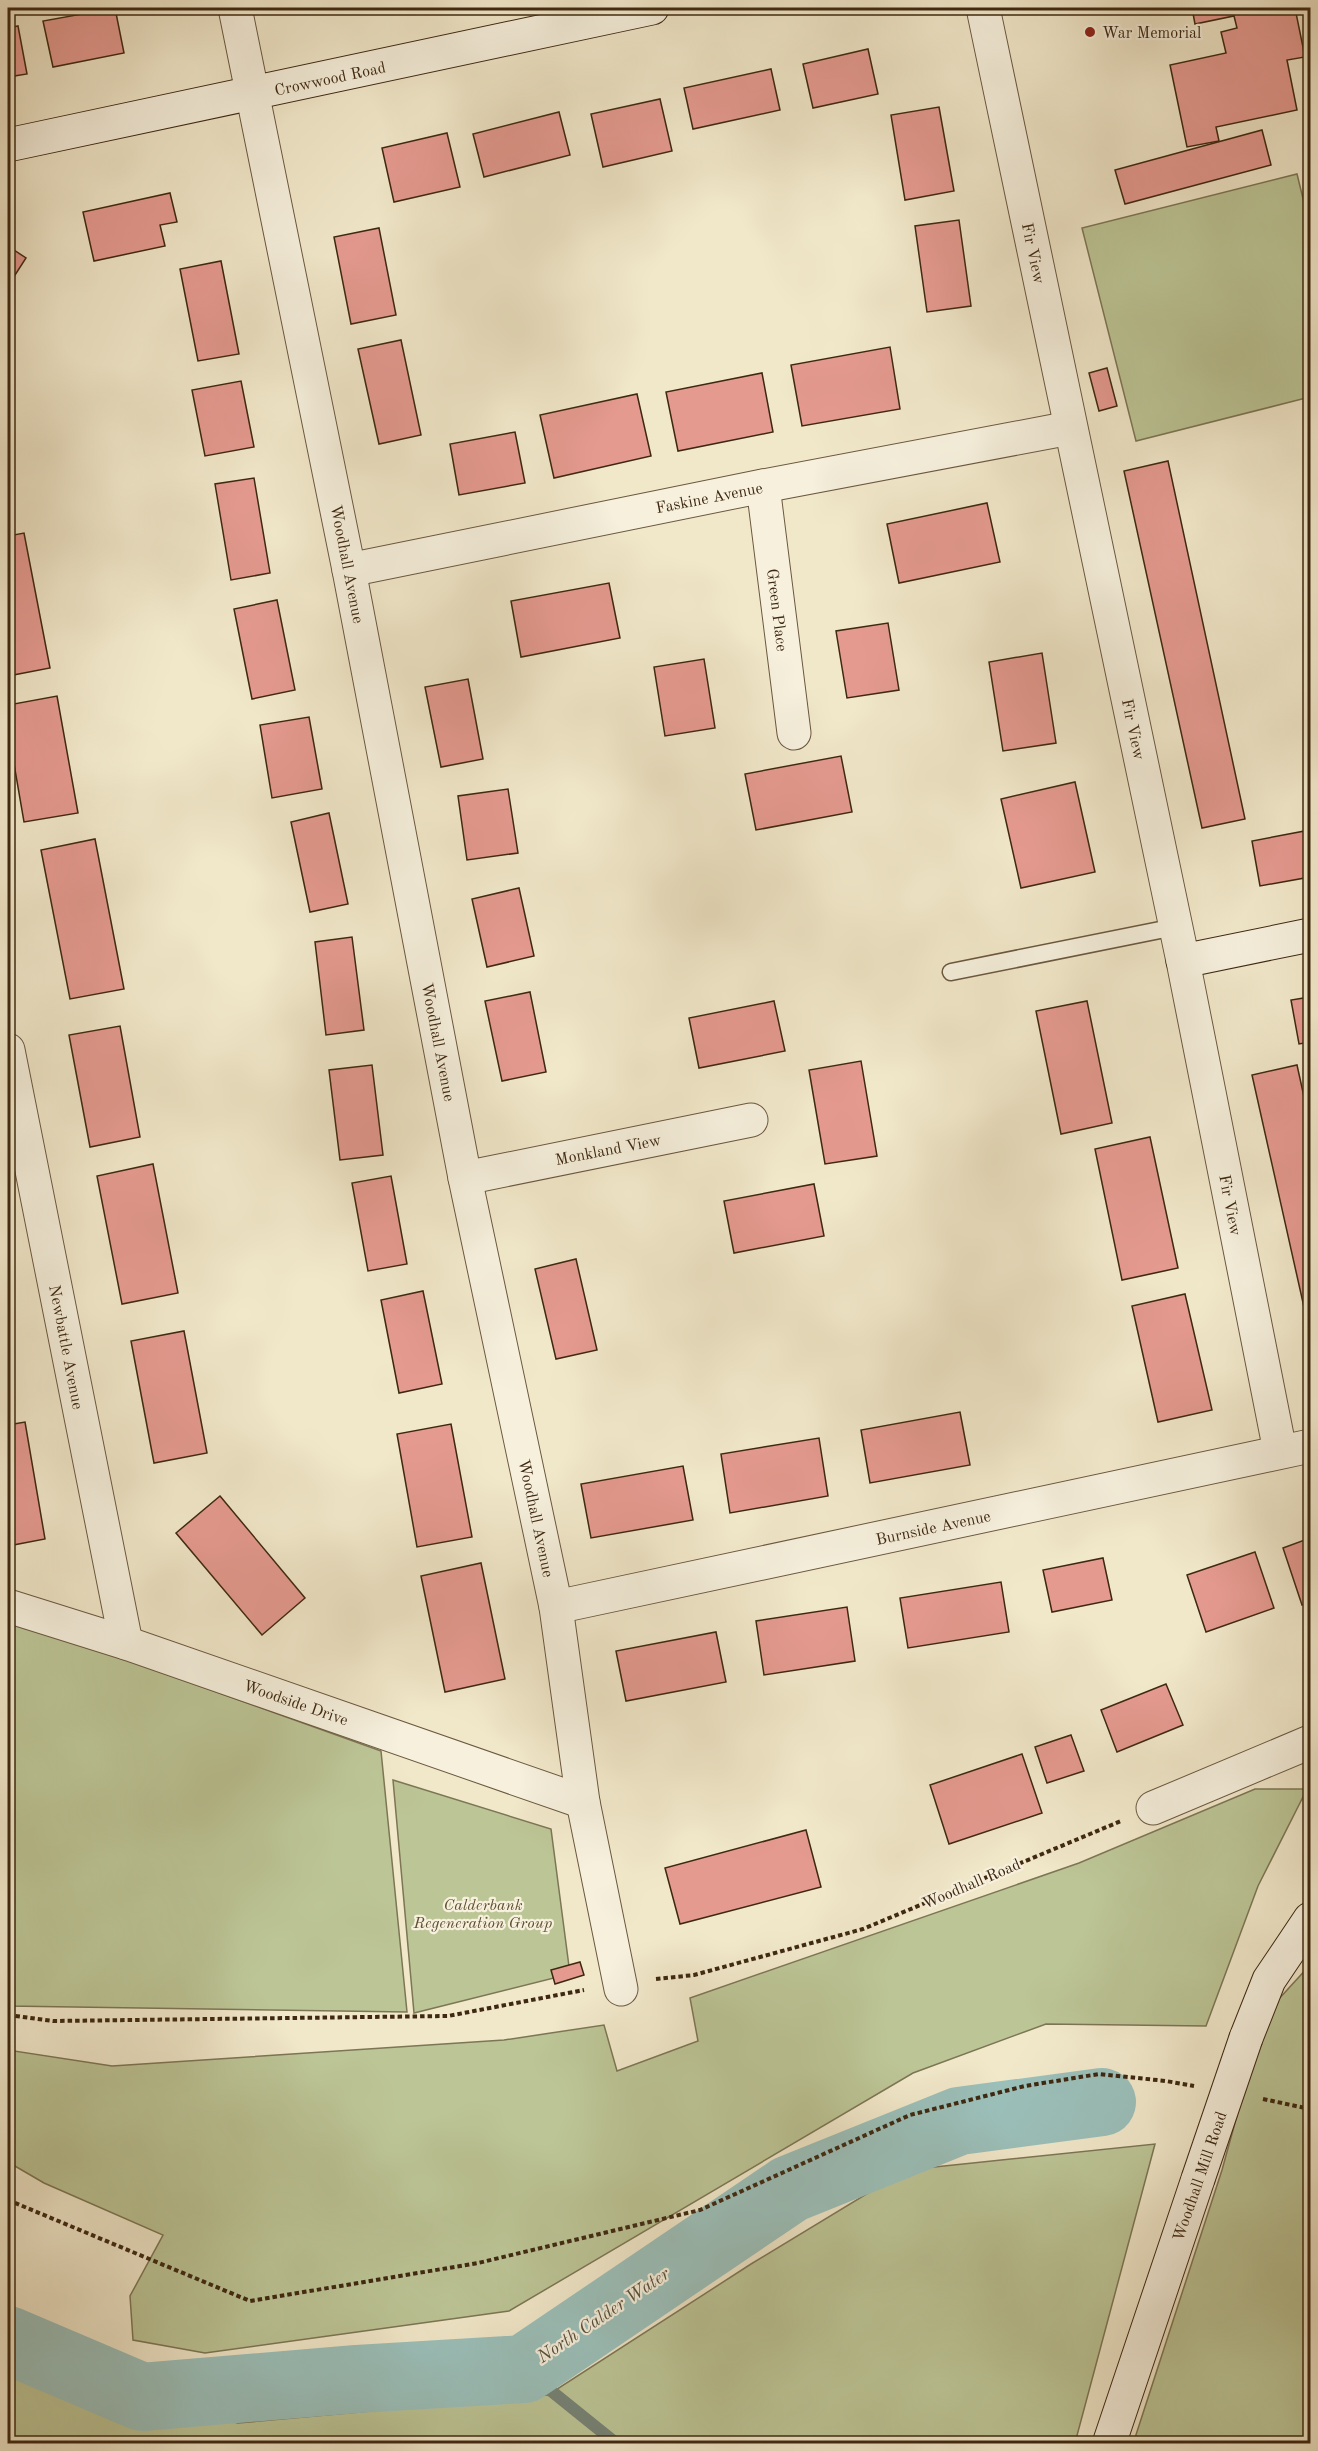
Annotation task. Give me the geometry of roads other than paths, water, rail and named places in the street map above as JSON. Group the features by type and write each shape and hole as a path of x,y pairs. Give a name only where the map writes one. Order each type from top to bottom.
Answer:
{"street":[{"name":"Woodhall Avenue","path":"235,8 349,570 465,1178 556,1607 583,1802 621,1989"},
{"name":"Crowwood Road","path":"8,146 652,8"},
{"name":"Fir View","path":"983,8 1182,962 1295,1448"},
{"name":"Faskine Avenue","path":"349,570 763,486 1070,428"},
{"name":"Green Place","path":"763,486 794,733"},
{"path":"1182,962 1311,935"},
{"name":"Newbattle Avenue","path":"8,1050 126,1643"},
{"name":"Monkland View","path":"465,1178 751,1120"},
{"name":"Burnside Avenue","path":"556,1607 1295,1448"},
{"name":"Woodside Drive","path":"8,1606 126,1643 583,1802"},
{"path":"1153,1808 1311,1742"},
{"name":"Woodhall Mill Road","path":"1109,2444 1246,2038 1269,1980 1311,1919"}],"lane":[{"path":"951,972 1175,927"}],"waterway":[{"name":"North Calder Water","path":"8,2340 142,2397 357,2379 524,2369 790,2189 959,2121 1102,2102"},
{"path":"524,2369 617,2444"}],"place":[{"name":"War Memorial","path":"1090,32"}],"park label":[{"name":"Calderbank Regeneration Group","path":"483,1913"}]}
